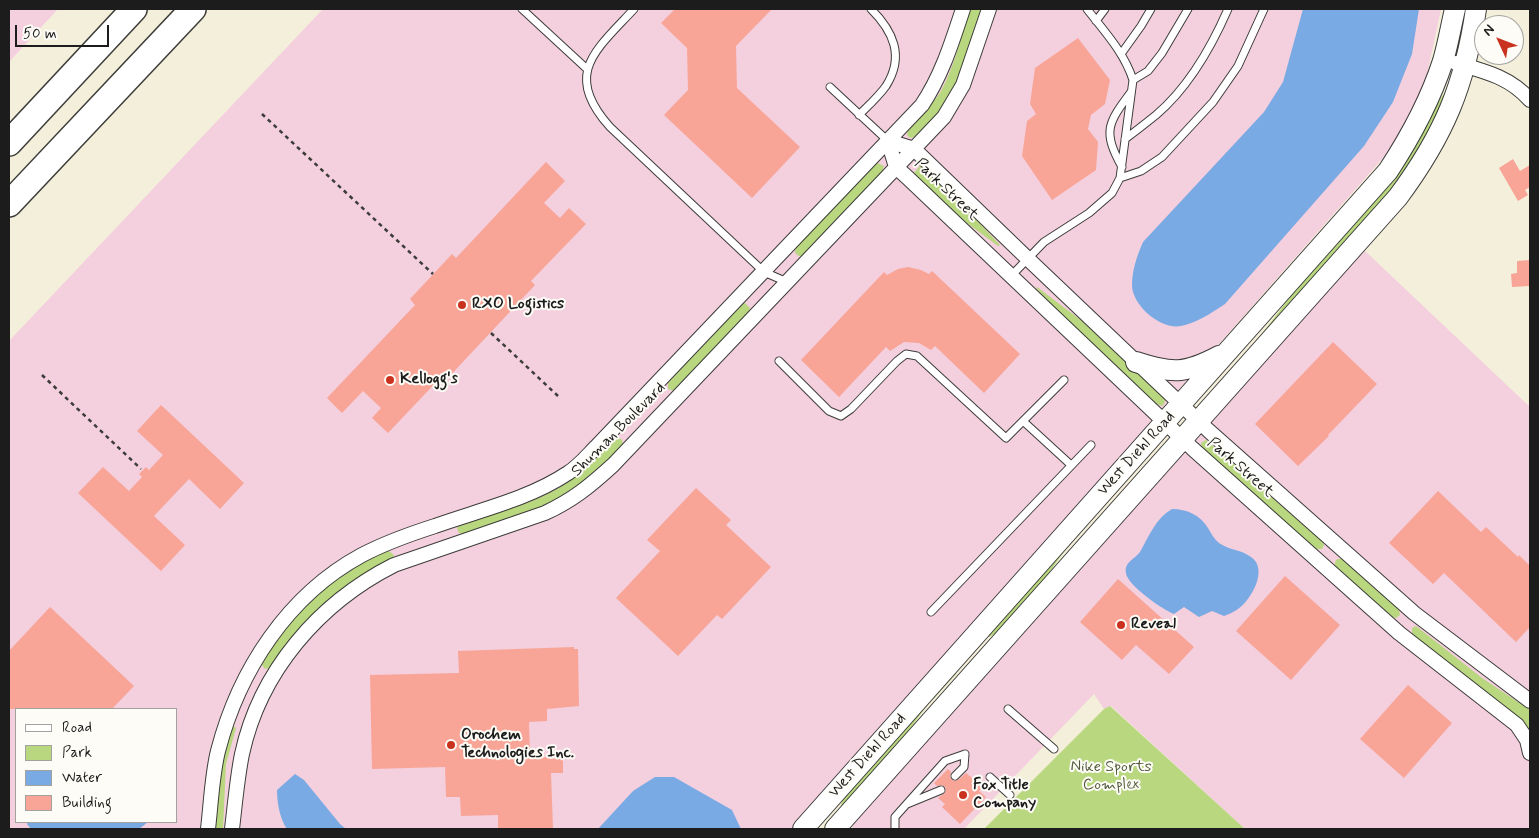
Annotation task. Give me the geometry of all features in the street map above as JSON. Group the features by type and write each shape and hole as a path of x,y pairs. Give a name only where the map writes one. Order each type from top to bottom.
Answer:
{"highway":[{"path":"9,143 134,9"},
{"path":"9,204 193,9"}],"street":[{"name":"Shuman Boulevard","path":"208,829 218,752 235,699 269,637 291,611 324,581 360,556 411,534 537,490 570,472 596,448 922,105 944,67 963,9"},
{"name":"Shuman Boulevard","path":"232,829 242,754 257,708 272,676 294,645 320,616 342,597 371,577 394,565 545,513 566,503 583,492 613,465 944,116 963,85 989,9"},
{"name":"West Diehl Road","path":"836,829 899,759 975,654 1165,422 1388,171 1408,142 1427,104 1443,60 1455,9"},
{"name":"West Diehl Road","path":"807,825 1182,439 1398,197 1420,167 1452,107 1466,66 1476,9"},
{"path":"1443,60 1493,73 1504,78 1530,100"},
{"name":"Park Street","path":"888,141 914,149 1198,420 1414,613 1530,702"},
{"name":"Park Street","path":"888,141 896,167 1182,439 1399,632 1517,725 1527,740 1530,754"},
{"path":"1136,362 1161,370 1180,371 1202,365 1228,352"},
{"path":"807,825 836,829"}],"lane":[{"path":"522,9 587,69"},
{"path":"634,9 595,51 587,69 587,86 592,102 602,118 764,272 787,282"},
{"path":"859,115 886,86 894,70 896,52 892,35 871,9"},
{"path":"1011,276 1044,242 1089,213 1112,193 1120,178 1133,80 1128,65 1121,54 1086,9"},
{"path":"1096,21 1105,9"},
{"path":"1121,54 1151,9"},
{"path":"1133,80 1148,71 1162,53 1188,9"},
{"path":"1125,139 1157,114 1179,92 1202,60 1228,9"},
{"path":"1120,178 1140,171 1162,157 1213,102 1238,66 1264,9"},
{"path":"830,87 888,141"},
{"path":"1122,167 1109,139 1109,128 1116,113 1132,91"},
{"path":"779,362 828,410 841,416 851,409 897,361 906,354 917,356 1006,438 1064,380"},
{"path":"1023,421 1071,465"},
{"path":"931,612 1091,445"},
{"path":"1008,709 1054,749"},
{"path":"895,829 895,817 944,762 965,754 953,774"},
{"path":"990,777 1010,795"},
{"path":"904,805 940,789"}],"path":[{"path":"262,114 434,274"},
{"path":"490,333 558,396"},
{"path":"42,375 142,469"}],"shaded area":[{"path":"9,9 58,9 9,62"},
{"path":"323,9 1441,9 1425,84 1391,149 1182,386 1130,451 793,829 9,829 9,341"},
{"path":"1364,250 1530,407 1530,829 1245,829 1111,706 1104,709 1094,694 964,829 855,829 851,826"}],"green space":[{"path":"970,9 981,9 963,67 953,89 936,115 914,137 910,138 907,135 908,130 934,101 946,81"},
{"path":"1450,84 1443,108 1397,186 1202,402 1261,335 1434,109"},
{"path":"878,163 884,166 882,172 803,256 795,253 796,247"},
{"path":"920,166 972,215 1000,245 998,246 956,215 913,174"},
{"path":"1037,287 1082,321 1163,397 1165,401 1163,406 1156,404 1058,312"},
{"path":"745,303 750,308 749,311 674,391 668,389 668,383"},
{"path":"1162,436 1164,438 1066,549 1021,611 1000,631 989,637 987,634"},
{"path":"619,438 623,444 589,479 570,492 526,513 463,534 459,533 457,528 459,525 535,500 564,485 615,439"},
{"path":"1206,440 1323,542 1322,549 1316,549 1202,448 1201,443"},
{"path":"389,551 394,555 393,558 350,584 320,607 289,641 270,668 265,669 262,661 289,625 309,603 344,574"},
{"path":"1337,559 1342,559 1399,610 1400,615 1396,618 1392,617 1335,566"},
{"path":"1416,626 1482,678 1530,710 1530,733 1507,708 1412,634 1412,628"},
{"path":"953,671 956,674 925,708 893,753 844,807 841,805 843,798"},
{"name":"Nike Sports Complex","path":"1110,706 1245,829 984,829 1104,709"},
{"path":"233,726 236,728 226,764 223,829 215,829 223,760"}],"water":[{"path":"1303,9 1419,9 1412,54 1393,102 1364,146 1225,304 1187,325 1173,326 1165,324 1149,315 1137,301 1134,294 1132,280 1143,242 1264,112 1283,82"},
{"path":"1172,509 1183,510 1197,516 1205,523 1219,543 1240,551 1256,562 1258,576 1253,592 1243,605 1236,610 1224,616 1212,611 1199,617 1184,607 1174,614 1146,596 1128,578 1126,569 1128,563 1140,552 1157,522"},
{"path":"295,774 304,780 346,829 287,829 279,811 277,790"},
{"path":"655,777 674,777 732,810 741,829 598,829 633,791"},
{"path":"147,823 139,829 31,829 27,824"}],"building":[{"path":"675,9 772,9 736,46 737,88 800,147 752,198 664,115 688,90 687,48 661,23"},
{"path":"1078,38 1110,80 1105,104 1091,115 1088,129 1098,142 1096,170 1052,200 1022,156 1027,121 1036,114 1030,104 1035,68"},
{"path":"1513,159 1520,171 1530,165 1530,187 1525,190 1528,195 1518,201 1499,168"},
{"path":"546,162 565,181 544,203 560,218 569,208 586,224 531,281 535,285 446,380 442,376 388,433 372,418 381,408 363,391 342,413 327,398 415,305 410,299 452,254 456,258"},
{"path":"1530,260 1530,286 1512,287 1511,274 1517,273 1517,261"},
{"path":"908,267 929,274 932,271 1020,354 984,393 935,346 931,350 919,343 904,342 890,351 886,347 839,397 801,360 884,272 887,275 898,269"},
{"path":"1333,342 1377,384 1329,436 1298,466 1255,424"},
{"path":"161,405 244,483 220,509 189,479 154,516 185,545 161,571 78,493 103,467 129,491 142,477 139,474 146,467 149,470 163,455 137,431"},
{"path":"696,488 731,520 726,525 771,567 722,619 717,615 678,656 616,598 660,551 647,540"},
{"path":"1438,491 1481,532 1486,527 1530,566 1530,627 1516,642 1444,573 1433,584 1389,543"},
{"path":"1285,576 1340,625 1291,680 1236,631"},
{"name":"Reveal","path":"1118,579 1194,647 1169,674 1136,645 1122,660 1080,622"},
{"path":"50,607 134,686 113,708 9,709 9,651"},
{"name":"Orochem Technologies Inc.","path":"574,647 574,649 578,649 579,706 547,709 547,721 529,722 530,755 533,757 550,757 550,759 563,758 563,773 551,773 553,828 498,829 498,815 461,816 460,797 446,797 445,767 372,769 370,675 459,673 458,651"},
{"path":"1408,685 1452,723 1404,778 1360,739"},
{"name":"Fox Title Company","path":"948,769 951,772 950,777 953,781 958,780 966,773 982,788 979,791 986,797 960,824 942,807 945,804 938,798 945,793 946,788 942,785 937,786 934,783"}],"place":[{"name":"RXO Logistics","path":"462,305"},
{"name":"Kellogg's","path":"390,380"},
{"name":"Reveal","path":"1121,625"},
{"name":"Orochem Technologies Inc.","path":"451,745"},
{"name":"Fox Title Company","path":"963,795"}]}
